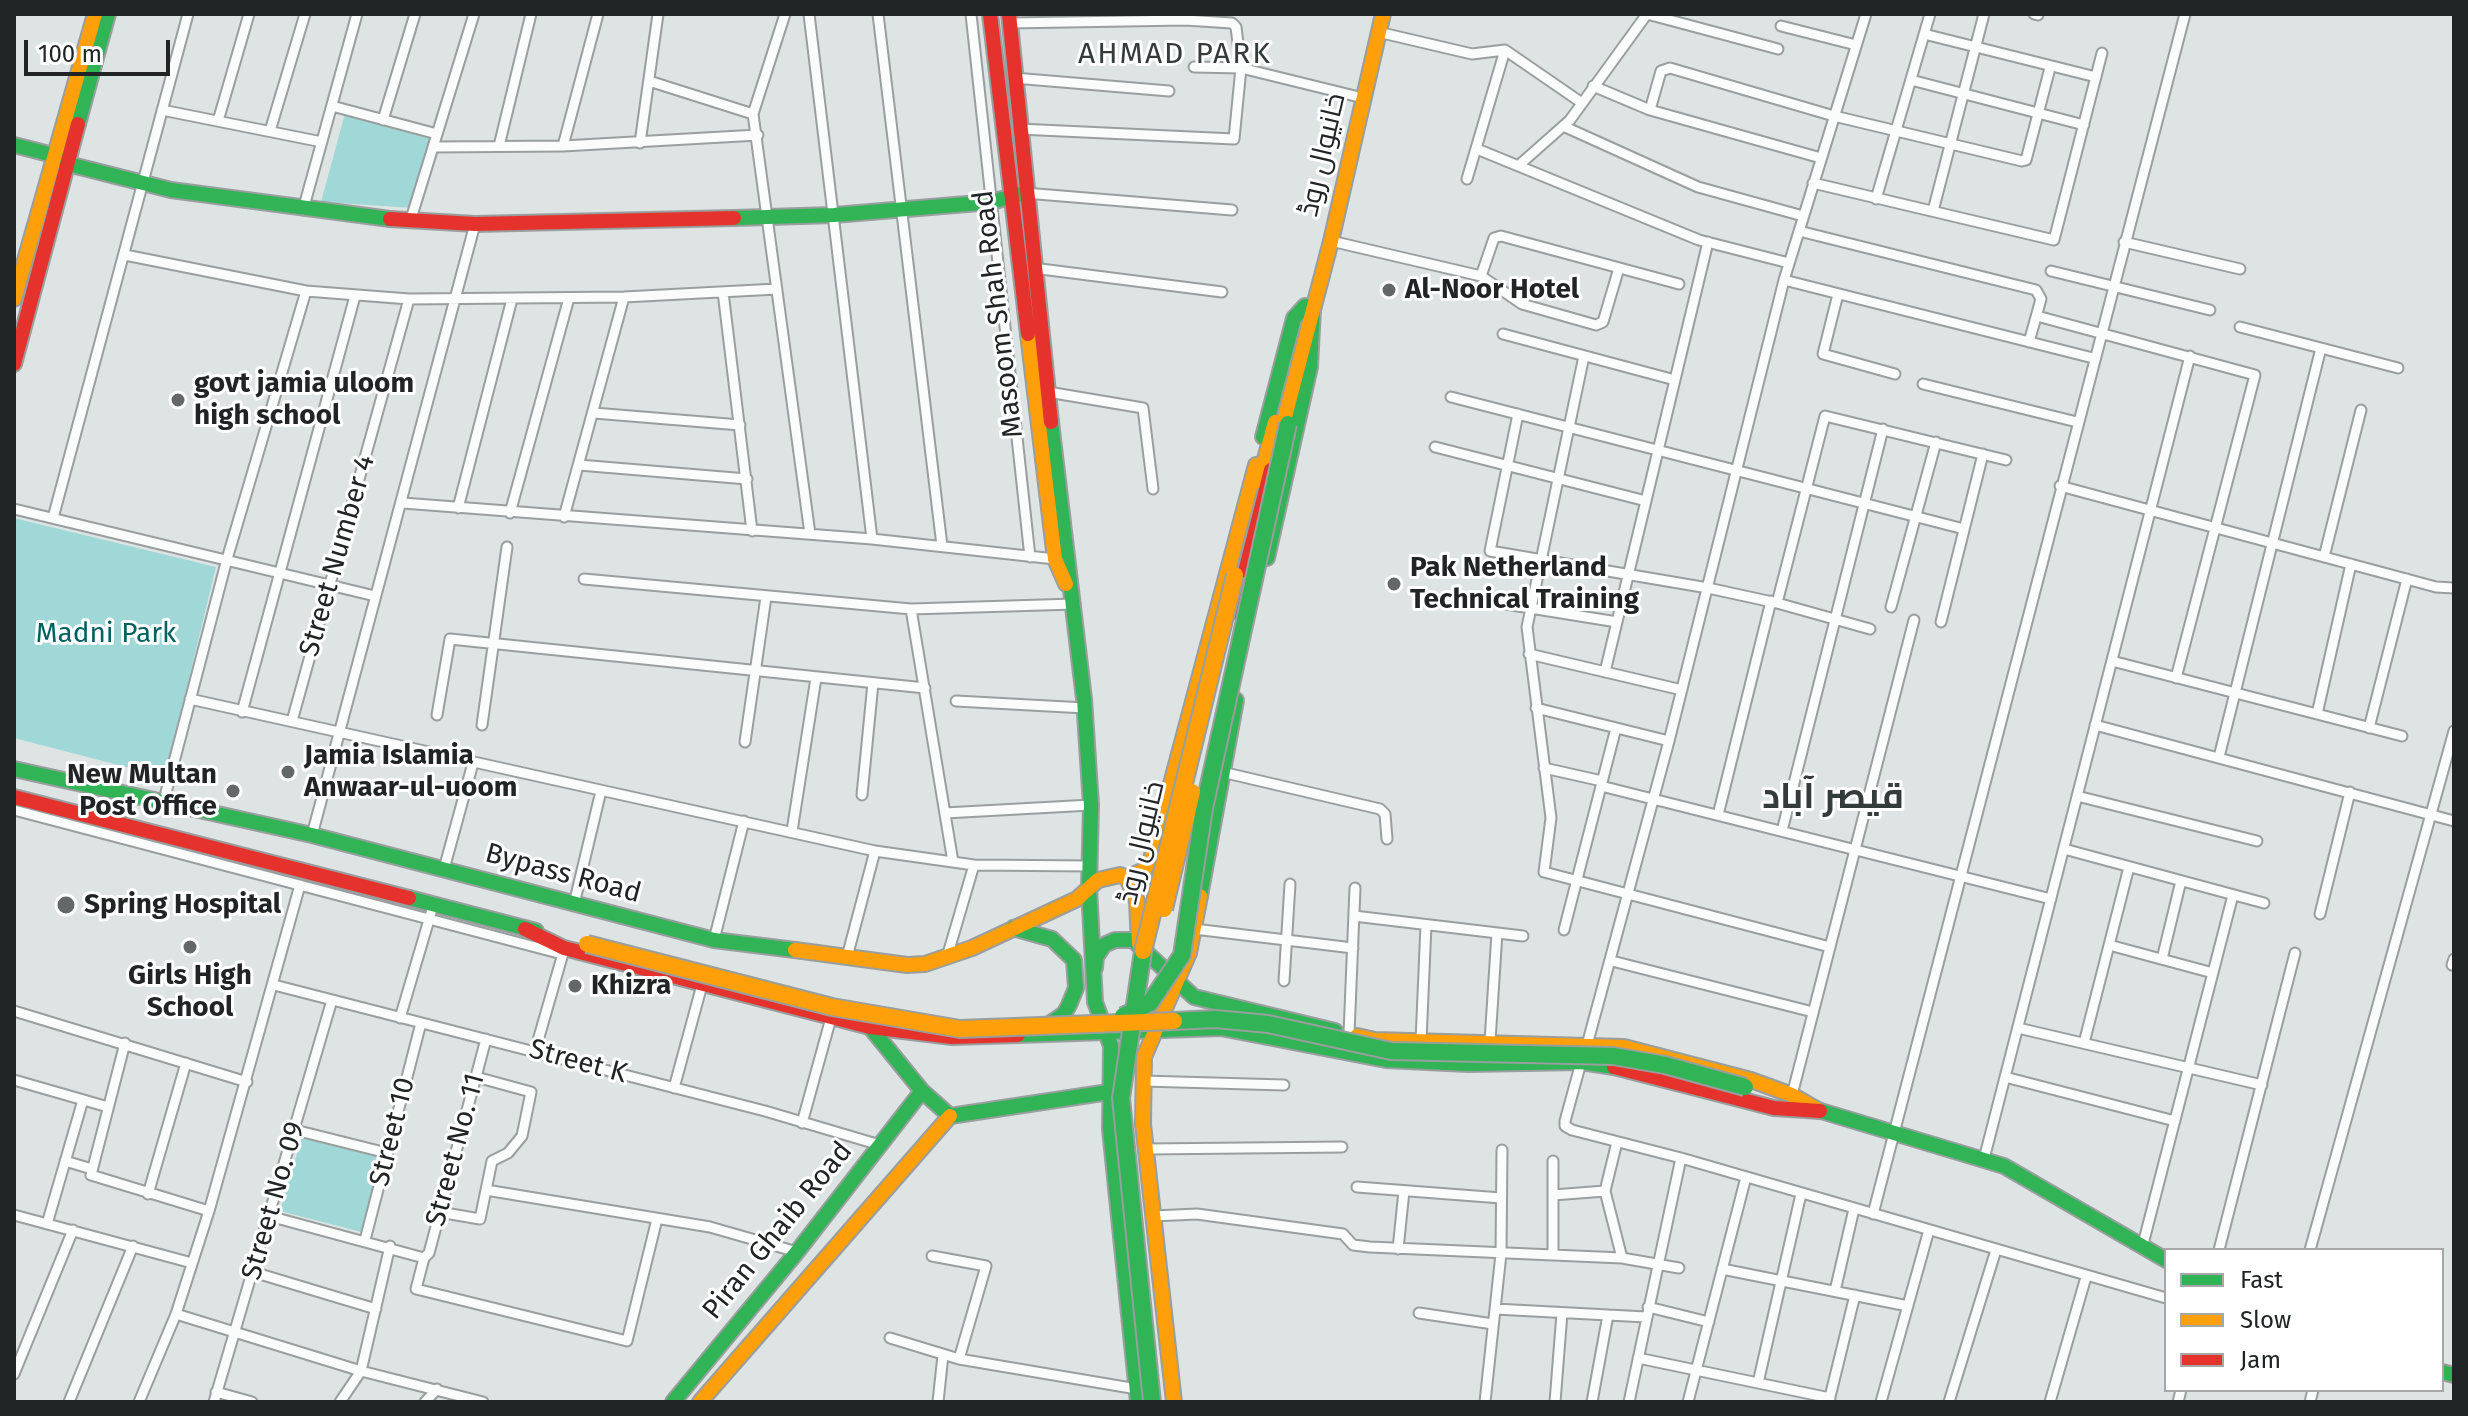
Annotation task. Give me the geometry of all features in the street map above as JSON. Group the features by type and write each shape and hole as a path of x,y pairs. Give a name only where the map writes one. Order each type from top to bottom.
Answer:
{"main road":[{"path":"62,160 95,14"},
{"path":"14,340 18,300 108,14"},
{"name":"Masoom Shah Road","path":"990,14 1018,195 1033,268 1075,604 1091,805 1089,888 1095,968"},
{"name":"خانیوال روڈ","path":"1162,1402 1132,1162 1130,1079 1141,1002 1235,611 1302,353 1309,307 1374,14"},
{"name":"خانیوال روڈ","path":"1152,1402 1123,1145 1121,1098 1127,1042 1139,970 1235,575 1309,307 1331,241 1383,14"},
{"name":"Masoom Shah Road","path":"1009,18 1019,129 1018,195 1055,559 1075,604"},
{"path":"14,145 144,184 303,210 410,222 475,224 834,215 991,202 1018,195"},
{"path":"14,364 18,300"},
{"path":"1139,944 1137,901 1127,878 1144,870 1151,859 1294,318 1309,307"},
{"name":"خانیوال روڈ","path":"1174,1402 1143,1120 1144,1057 1189,953 1222,772 1310,367 1309,307"},
{"path":"1088,1026 1133,1013 1150,1003 1172,976 1182,955 1204,808 1302,353"},
{"name":"Bypass Road","path":"14,769 312,835 714,940 907,965 947,958 1077,899 1108,875 1127,878"},
{"path":"14,797 431,912 525,929 819,1004 914,1023 960,1029 1088,1026 1188,1019 1241,1021 1391,1051 1613,1056 1665,1065 1984,1159 2017,1173 2164,1259"},
{"path":"1013,928 1052,939 1074,960 1077,974 1076,988 1064,1014 1033,1035"},
{"path":"525,929 563,951 870,1027 952,1037 1105,1034 1193,1027 1247,1030 1346,1053 1409,1062 1581,1062 1658,1076 1774,1108 1820,1111"},
{"path":"1138,1395 1110,1119 1111,1046 1095,1002 1096,957 1108,942 1124,939 1139,944 1194,997 1212,1003 1375,1040 1588,1043 1671,1057 1792,1095 1820,1111"},
{"path":"870,1027 922,1091 950,1116 1109,1092"},
{"name":"Piran Ghaib Road","path":"673,1402 797,1252 922,1091"},
{"name":"Piran Ghaib Road","path":"700,1402 869,1205 950,1116"},
{"path":"1110,1119 1113,1134 1127,1143 1135,1141 1143,1120"},
{"path":"848,1186 869,1205"},
{"path":"747,1313 763,1328"}],"street":[{"path":"53,518 188,14"},
{"path":"218,121 249,14"},
{"path":"270,131 305,14"},
{"path":"303,210 357,14"},
{"path":"383,120 415,14"},
{"path":"410,222 474,14"},
{"path":"499,146 531,14"},
{"path":"563,146 598,14"},
{"path":"640,143 658,14"},
{"path":"785,14 753,114 810,534"},
{"path":"809,14 872,539"},
{"path":"878,14 942,546"},
{"path":"971,14 1030,557"},
{"path":"1518,166 1563,126 1647,14 1778,49"},
{"path":"1866,14 1784,280 1669,741 1565,1126 2164,1297"},
{"path":"1876,199 1930,14"},
{"path":"1933,211 1984,14"},
{"path":"1873,1214 2093,358 2185,14"},
{"path":"1009,18 1185,17 1234,24 1241,68 1234,139 1019,129"},
{"path":"1781,26 1856,45"},
{"path":"1378,32 1472,54 1505,50 1582,103"},
{"path":"1924,34 2050,68 2096,77"},
{"path":"1467,179 1505,50"},
{"path":"1813,183 2054,240 2102,53"},
{"path":"1194,67 1241,68 1355,96"},
{"path":"1650,110 1661,71 1670,68 1834,116 2026,160 2050,68"},
{"path":"1014,78 1169,91"},
{"path":"1911,80 2084,125"},
{"path":"649,81 753,114"},
{"path":"1593,86 1650,110 1821,158"},
{"path":"332,106 437,134"},
{"path":"162,110 322,142"},
{"path":"1563,126 1698,187 1803,216"},
{"path":"433,147 563,146 758,135"},
{"path":"1477,149 1708,242 1789,263"},
{"path":"1018,195 1232,210"},
{"path":"312,835 475,224"},
{"path":"1799,231 2036,290 2041,299 2029,342"},
{"path":"1481,276 1498,236 1679,284"},
{"path":"1331,241 1481,276 1522,304 1596,325 1603,322 1619,268"},
{"path":"1605,672 1708,242"},
{"path":"2124,242 2240,269"},
{"path":"125,255 306,291 409,299 624,297 777,289"},
{"path":"1033,268 1222,292"},
{"path":"2051,271 2210,310"},
{"path":"1784,280 2093,358"},
{"path":"163,804 227,559 306,291"},
{"path":"723,292 752,531"},
{"path":"1838,294 1823,354 1895,374"},
{"path":"242,712 355,296"},
{"path":"564,517 624,297"},
{"path":"510,513 569,298"},
{"name":"Street Number 4","path":"292,721 409,299"},
{"path":"458,508 512,299"},
{"path":"2037,316 2255,375 2176,678"},
{"path":"2240,327 2398,368"},
{"path":"1503,334 1675,380"},
{"path":"2219,757 2275,543 2321,348"},
{"path":"1584,356 1527,627 1551,818 1544,872 1830,947"},
{"path":"1984,1159 2190,356"},
{"path":"1923,384 2077,422"},
{"path":"1048,392 1143,408 1153,489"},
{"path":"1451,397 1964,529"},
{"path":"2324,557 2361,410"},
{"path":"594,413 740,425"},
{"path":"1518,414 1490,551 1540,562 1708,588 1774,602 1870,629"},
{"path":"1718,815 1823,417 2006,460"},
{"path":"1782,831 1883,429"},
{"path":"1891,607 1936,442"},
{"path":"1435,447 1646,501"},
{"path":"1941,622 1983,454"},
{"path":"579,465 747,479"},
{"path":"2060,486 2444,589 2454,588"},
{"path":"403,503 872,539 1055,559"},
{"path":"14,509 375,596"},
{"path":"482,725 507,547"},
{"path":"2317,714 2351,564"},
{"path":"584,579 911,609 1075,604"},
{"path":"2369,728 2407,579"},
{"path":"745,742 766,597"},
{"path":"1487,601 1617,622"},
{"path":"911,609 953,862"},
{"path":"1792,1095 1914,620"},
{"path":"437,715 450,639 925,688"},
{"path":"1529,654 1682,690"},
{"path":"2112,661 2402,736"},
{"path":"792,831 816,678"},
{"path":"862,795 873,683"},
{"path":"190,699 875,851 974,865 1091,866"},
{"path":"956,701 1085,708"},
{"path":"1536,708 1669,741"},
{"path":"2095,725 2454,821"},
{"path":"1564,930 1616,728"},
{"path":"2311,1248 2454,731"},
{"path":"444,869 473,763"},
{"path":"1544,768 1653,799 2051,899"},
{"path":"1222,772 1380,809 1385,814 1387,839"},
{"path":"574,904 601,791"},
{"path":"2320,914 2350,792"},
{"path":"2077,796 2257,841"},
{"path":"945,813 1091,805"},
{"path":"14,810 300,885 431,912 563,951 535,1051"},
{"path":"714,940 744,821"},
{"path":"2064,849 2264,903"},
{"path":"847,957 875,851"},
{"path":"947,958 974,865"},
{"path":"2084,1043 2129,867"},
{"path":"2162,959 2181,881"},
{"path":"1284,981 1290,884"},
{"path":"139,1402 176,1314 209,1211 300,885"},
{"path":"1349,1034 1355,888"},
{"path":"2142,1248 2233,895"},
{"path":"400,1018 431,912"},
{"path":"1354,916 1523,936"},
{"path":"1421,1041 1426,925"},
{"path":"1194,929 1353,948"},
{"path":"1490,1041 1497,933"},
{"path":"2109,945 2213,973"},
{"path":"2220,1248 2295,953"},
{"path":"1612,961 1813,1012"},
{"name":"Street K","path":"274,985 535,1051 880,1145"},
{"path":"674,1088 702,985"},
{"name":"Street No. 09","path":"215,1397 332,1000"},
{"path":"14,1011 247,1082"},
{"path":"802,1123 831,1018"},
{"name":"Street 10","path":"365,1240 421,1023"},
{"path":"2018,1028 2262,1085"},
{"name":"Street No. 11","path":"486,1039 429,1253 424,1258 416,1289 627,1341 657,1219"},
{"path":"125,1043 92,1169 93,1177 209,1211"},
{"path":"148,1194 186,1063"},
{"path":"439,1212 480,1219 492,1161 508,1153 522,1136 531,1092 476,1077"},
{"path":"2005,1077 2175,1121"},
{"path":"14,1080 108,1107"},
{"path":"1143,1081 1284,1085"},
{"path":"47,1224 83,1100"},
{"path":"295,1130 387,1153"},
{"path":"1617,1142 1605,1191 1622,1258"},
{"path":"1146,1149 1342,1147"},
{"path":"1485,1402 1501,1254 1502,1150"},
{"path":"1629,1402 1681,1158"},
{"path":"65,1161 92,1169"},
{"path":"1553,1161 1553,1254"},
{"path":"1688,1402 1746,1177"},
{"path":"1357,1187 1501,1198"},
{"path":"486,1190 710,1227 797,1252"},
{"path":"1398,1249 1404,1191"},
{"path":"1553,1195 1605,1191"},
{"path":"1758,1383 1801,1194"},
{"path":"1835,1291 1854,1209"},
{"path":"1153,1216 1197,1214 1343,1234 1353,1245 1622,1258 1679,1268"},
{"path":"14,1215 192,1263"},
{"path":"269,1216 390,1246 424,1258"},
{"path":"14,1374 73,1230"},
{"path":"1881,1402 1929,1230"},
{"path":"69,1402 133,1246"},
{"path":"340,1402 361,1371 390,1246"},
{"path":"1949,1402 1996,1250"},
{"path":"932,1256 986,1266 959,1359"},
{"path":"1722,1269 1908,1306"},
{"path":"253,1272 376,1309"},
{"path":"2050,1402 2086,1277"},
{"path":"1638,1358 1829,1400 1855,1295"},
{"path":"1495,1309 1608,1315 1647,1312 1709,1322"},
{"path":"1419,1313 1493,1324"},
{"path":"1555,1402 1562,1313"},
{"path":"176,1314 361,1371 483,1402"},
{"path":"1592,1402 1608,1315"},
{"path":"890,1338 959,1359 1138,1395"},
{"path":"938,1402 943,1355"},
{"path":"425,1402 437,1389"},
{"path":"215,1397 252,1402"},
{"path":"1174,1402 1181,1402"}],"green space":[{"path":"347,106 439,130 414,208 321,202"},
{"name":"Madni Park","path":"14,518 216,567 165,777 14,738"},
{"path":"302,1137 381,1157 361,1232 280,1211"}],"traffic: fast":[{"path":"78,124 108,14"},
{"path":"14,145 57,156 68,164 171,190 390,219"},
{"path":"734,218 834,215 991,202 1021,194"},
{"path":"1263,437 1294,318 1305,306 1313,308 1310,367 1267,558"},
{"path":"1051,422 1084,699 1091,805 1089,888"},
{"path":"1123,1016 1150,1003 1182,955 1204,808 1288,424"},
{"path":"1200,896 1236,700"},
{"path":"14,769 312,835 714,940 795,950"},
{"path":"1089,888 1095,1002 1111,1046 1110,1129 1138,1402"},
{"path":"409,898 536,931"},
{"path":"1013,928 1052,939 1074,960 1076,988 1069,1005 1064,1014 1042,1029"},
{"path":"1095,968 1096,957 1104,945 1115,940 1133,940 1194,997 1335,1031"},
{"path":"1143,951 1121,1098 1152,1402"},
{"path":"1174,1021 1215,1019 1268,1024 1391,1051 1613,1056 1665,1065 1745,1087"},
{"path":"870,1027 922,1091 950,1116 1109,1092"},
{"path":"1018,1035 1221,1028 1386,1060 1468,1064 1581,1062 1614,1067"},
{"path":"673,1402 797,1252 922,1091"},
{"path":"1811,1108 2004,1166 2164,1259"},
{"path":"2444,1372 2454,1375"}],"traffic: slow":[{"path":"14,299 95,14"},
{"path":"1280,436 1331,241 1383,14"},
{"path":"1028,334 1055,559 1066,584"},
{"path":"1259,481 1275,422"},
{"path":"1127,878 1144,870 1151,859 1256,465"},
{"path":"1143,951 1235,575"},
{"path":"1164,909 1192,792"},
{"path":"795,950 907,965 925,964 972,948 1077,899 1098,880 1120,875 1127,878 1137,901 1139,944"},
{"path":"1174,1402 1143,1124 1144,1057 1189,953 1200,896"},
{"path":"587,944 832,1007 960,1029 1174,1021"},
{"path":"1357,1036 1375,1040 1624,1047 1751,1080 1792,1095 1818,1110"},
{"path":"700,1402 950,1116"}],"traffic: jam":[{"path":"990,14 1028,334"},
{"path":"1009,14 1051,422"},
{"path":"14,364 78,124"},
{"path":"390,219 475,224 734,218"},
{"path":"1235,611 1271,470"},
{"path":"14,797 409,898"},
{"path":"525,929 564,948 870,1027 952,1037 1018,1035"},
{"path":"1614,1067 1774,1108 1820,1111"}],"place":[{"name":"Al-Noor Hotel","path":"1389,290"},
{"name":"govt jamia uloom high school","path":"178,400"},
{"name":"Pak Netherland Technical Training","path":"1394,584"},
{"name":"Jamia Islamia Anwaar-ul-uoom","path":"288,772"},
{"name":"New Multan Post Office","path":"233,791"},
{"name":"Spring Hospital","path":"66,905"},
{"name":"Girls High School","path":"190,947"},
{"name":"Khizra","path":"575,986"}],"district":[{"name":"AHMAD PARK","path":"1175,55"},
{"name":"قیصر آباد","path":"1833,798"}]}
